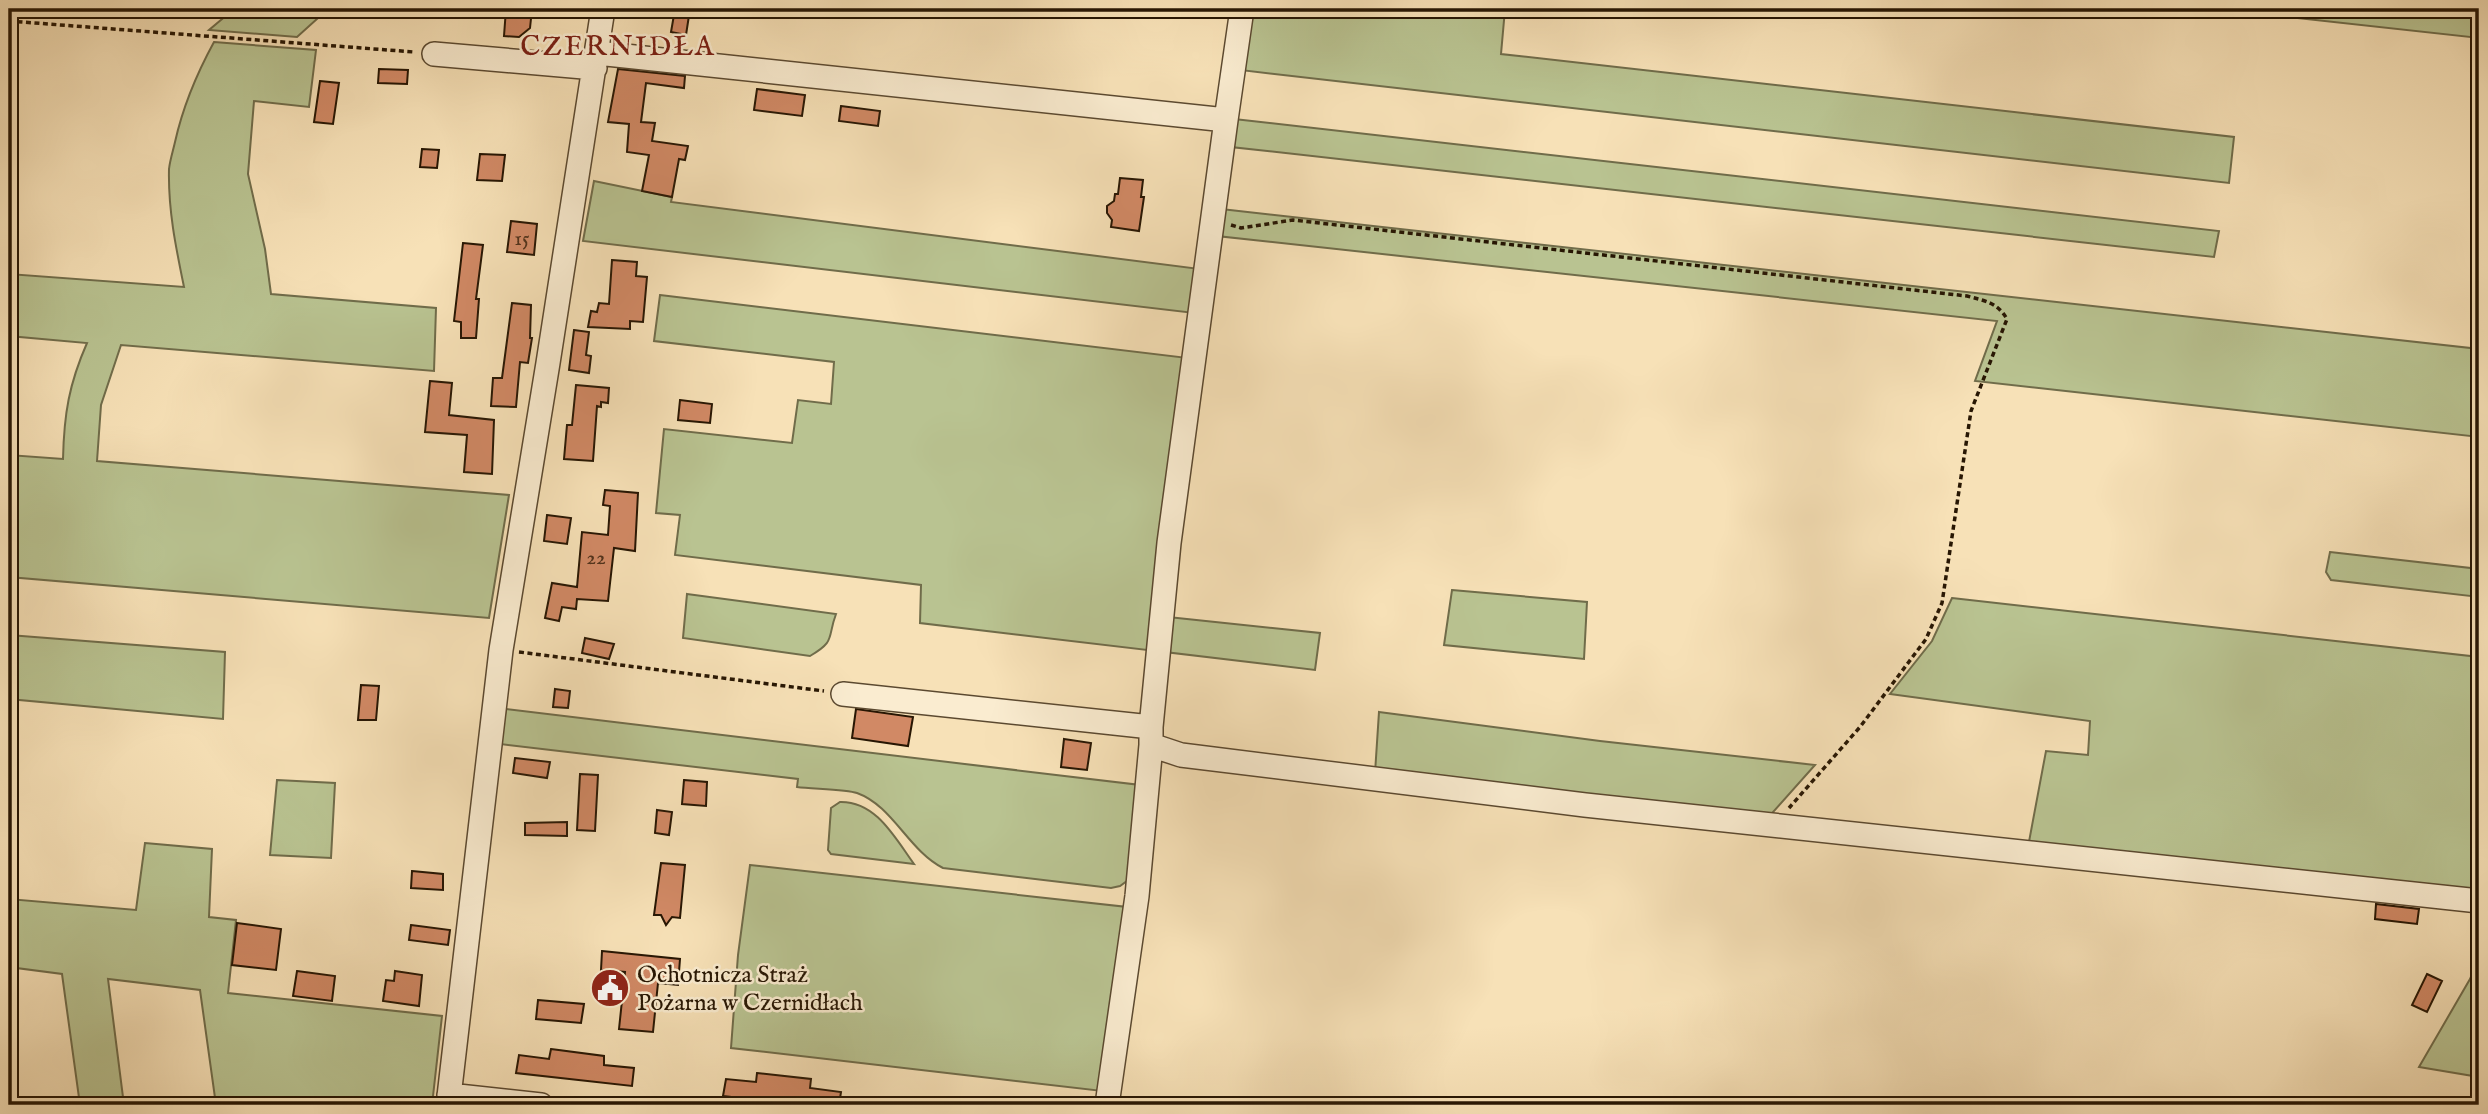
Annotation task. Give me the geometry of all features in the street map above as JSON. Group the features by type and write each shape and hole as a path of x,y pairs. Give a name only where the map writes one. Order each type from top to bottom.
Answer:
{"street":[{"path":"541,1105 448,1100 501,650 603,9"},
{"path":"1107,1105 1137,897 1169,544 1242,9"},
{"path":"434,54 596,61 1226,120"},
{"path":"843,694 1151,736 1181,755 1572,804 2479,901"}],"path":[{"path":"9,21 434,54"},
{"path":"1214,219 1241,228 1293,220 1940,293 1993,302 2001,309 2007,319 1970,411 1942,603 1926,639 1860,727 1774,825"},
{"path":"501,650 843,694"}],"green space":[{"path":"234,9 328,9 297,37 209,30"},
{"path":"1251,9 1505,9 1501,54 2234,137 2229,183 1240,70"},
{"path":"2215,9 2479,9 2479,38"},
{"path":"214,42 316,50 309,107 254,101 248,174 265,249 271,294 436,308 434,371 121,345 101,405 97,461 509,495 489,618 9,577 9,455 63,459 69,400 87,343 9,336 9,274 184,287 171,214 169,169 186,103"},
{"path":"1234,119 2219,231 2214,257 1231,147"},
{"path":"594,181 672,197 671,202 1200,269 1194,313 583,241"},
{"path":"1221,209 2479,349 2479,437 1975,381 1997,321 1217,236"},
{"path":"660,295 1188,358 1147,650 920,623 921,585 675,555 680,515 656,513 664,429 792,443 798,400 831,404 834,362 654,341"},
{"path":"2330,552 2479,569 2479,597 2331,580 2326,572"},
{"path":"1452,590 1587,602 1584,659 1444,645"},
{"path":"687,594 836,614 827,642 810,656 683,638"},
{"path":"1952,598 2479,657 2479,895 2028,847 2046,751 2088,755 2090,721 1890,694 1932,641"},
{"path":"1168,617 1320,633 1315,670 1165,652"},
{"path":"9,635 225,652 223,719 9,699"},
{"path":"506,709 1140,785 1131,878 1120,886 1111,888 943,868 920,851 881,808 857,793 797,787 798,779 500,744"},
{"path":"1379,712 1600,741 1815,765 1766,820 1375,773"},
{"path":"277,780 335,783 331,858 270,855"},
{"path":"840,802 853,803 874,814 892,833 914,864 831,854 828,850 831,808"},
{"path":"145,843 212,849 209,917 236,920 228,993 442,1016 432,1105 216,1105 200,990 108,979 124,1105 80,1105 62,974 9,967 9,899 136,910"},
{"path":"750,865 1127,907 1102,1091 731,1048 738,955"},
{"path":"2479,956 2479,1077 2419,1067 2470,979"}],"building":[{"path":"506,9 532,9 530,28 519,37 504,36"},
{"path":"675,9 690,9 686,35 671,32"},
{"path":"379,69 408,70 407,84 378,83"},
{"path":"618,69 685,76 684,88 646,83 641,122 655,123 652,141 688,146 685,160 679,159 672,197 642,191 649,155 627,152 629,124 608,122"},
{"path":"320,81 339,83 333,124 314,122"},
{"path":"757,89 805,95 802,116 754,110"},
{"path":"841,106 880,111 878,126 839,121"},
{"path":"422,149 439,150 437,168 420,167"},
{"path":"480,154 505,155 502,181 477,180"},
{"path":"1120,178 1143,180 1141,197 1144,197 1139,231 1111,227 1112,220 1107,213 1107,206 1114,201 1115,194 1118,194"},
{"path":"511,221 537,224 534,255 507,252"},
{"path":"463,243 483,245 476,299 479,299 476,338 461,338 461,322 454,321"},
{"path":"612,260 637,262 636,276 647,277 643,322 630,321 630,329 588,327 591,311 597,312 599,303 609,304"},
{"path":"512,303 531,305 532,338 528,363 520,362 516,407 491,406 493,378 502,378"},
{"path":"574,330 589,332 586,355 591,356 589,373 569,370"},
{"path":"430,381 452,383 449,415 494,420 492,474 464,472 467,435 425,432"},
{"path":"576,385 609,388 608,403 601,402 601,407 597,406 593,461 564,459 567,425 572,425"},
{"path":"680,400 712,404 710,423 678,420"},
{"path":"605,490 638,493 635,551 614,548 608,601 577,599 576,609 562,607 559,621 545,618 552,583 577,587 582,532 608,535 610,506 603,505"},
{"path":"547,515 571,518 567,544 544,541"},
{"path":"585,638 614,644 609,659 582,653"},
{"path":"361,685 379,686 376,720 358,720"},
{"path":"555,689 570,691 568,708 553,707"},
{"path":"856,709 913,717 908,746 852,738"},
{"path":"1064,739 1091,743 1087,770 1061,767"},
{"path":"515,758 550,762 547,778 513,773"},
{"path":"580,774 598,775 595,831 577,830"},
{"path":"684,780 707,782 706,806 682,804"},
{"path":"657,810 672,812 669,835 655,833"},
{"path":"567,822 567,836 525,835 525,823"},
{"path":"661,863 685,865 680,918 672,917 666,925 661,915 654,915"},
{"path":"412,871 443,874 443,890 411,888"},
{"path":"2376,904 2419,909 2417,924 2375,919"},
{"path":"237,923 281,929 276,970 232,965"},
{"path":"411,925 450,930 448,945 409,940"},
{"path":"602,951 680,959 678,985 658,983 653,1032 619,1029 625,972 601,970"},
{"path":"297,971 335,976 332,1001 293,996"},
{"path":"395,971 422,975 419,1006 383,1001 386,980 394,981"},
{"path":"2427,974 2442,981 2427,1012 2412,1005"},
{"path":"538,1000 584,1004 581,1023 536,1019"},
{"path":"551,1049 604,1056 604,1065 634,1068 632,1086 516,1073 519,1055 549,1059"},
{"path":"757,1073 811,1079 810,1088 841,1092 839,1105 800,1105 723,1096 726,1079 756,1082"}],"place":[{"name":"Ochotnicza Straż Pożarna w Czernidłach","path":"610,988"}],"district":[{"name":"CZERNIDŁA","path":"618,45"}]}
